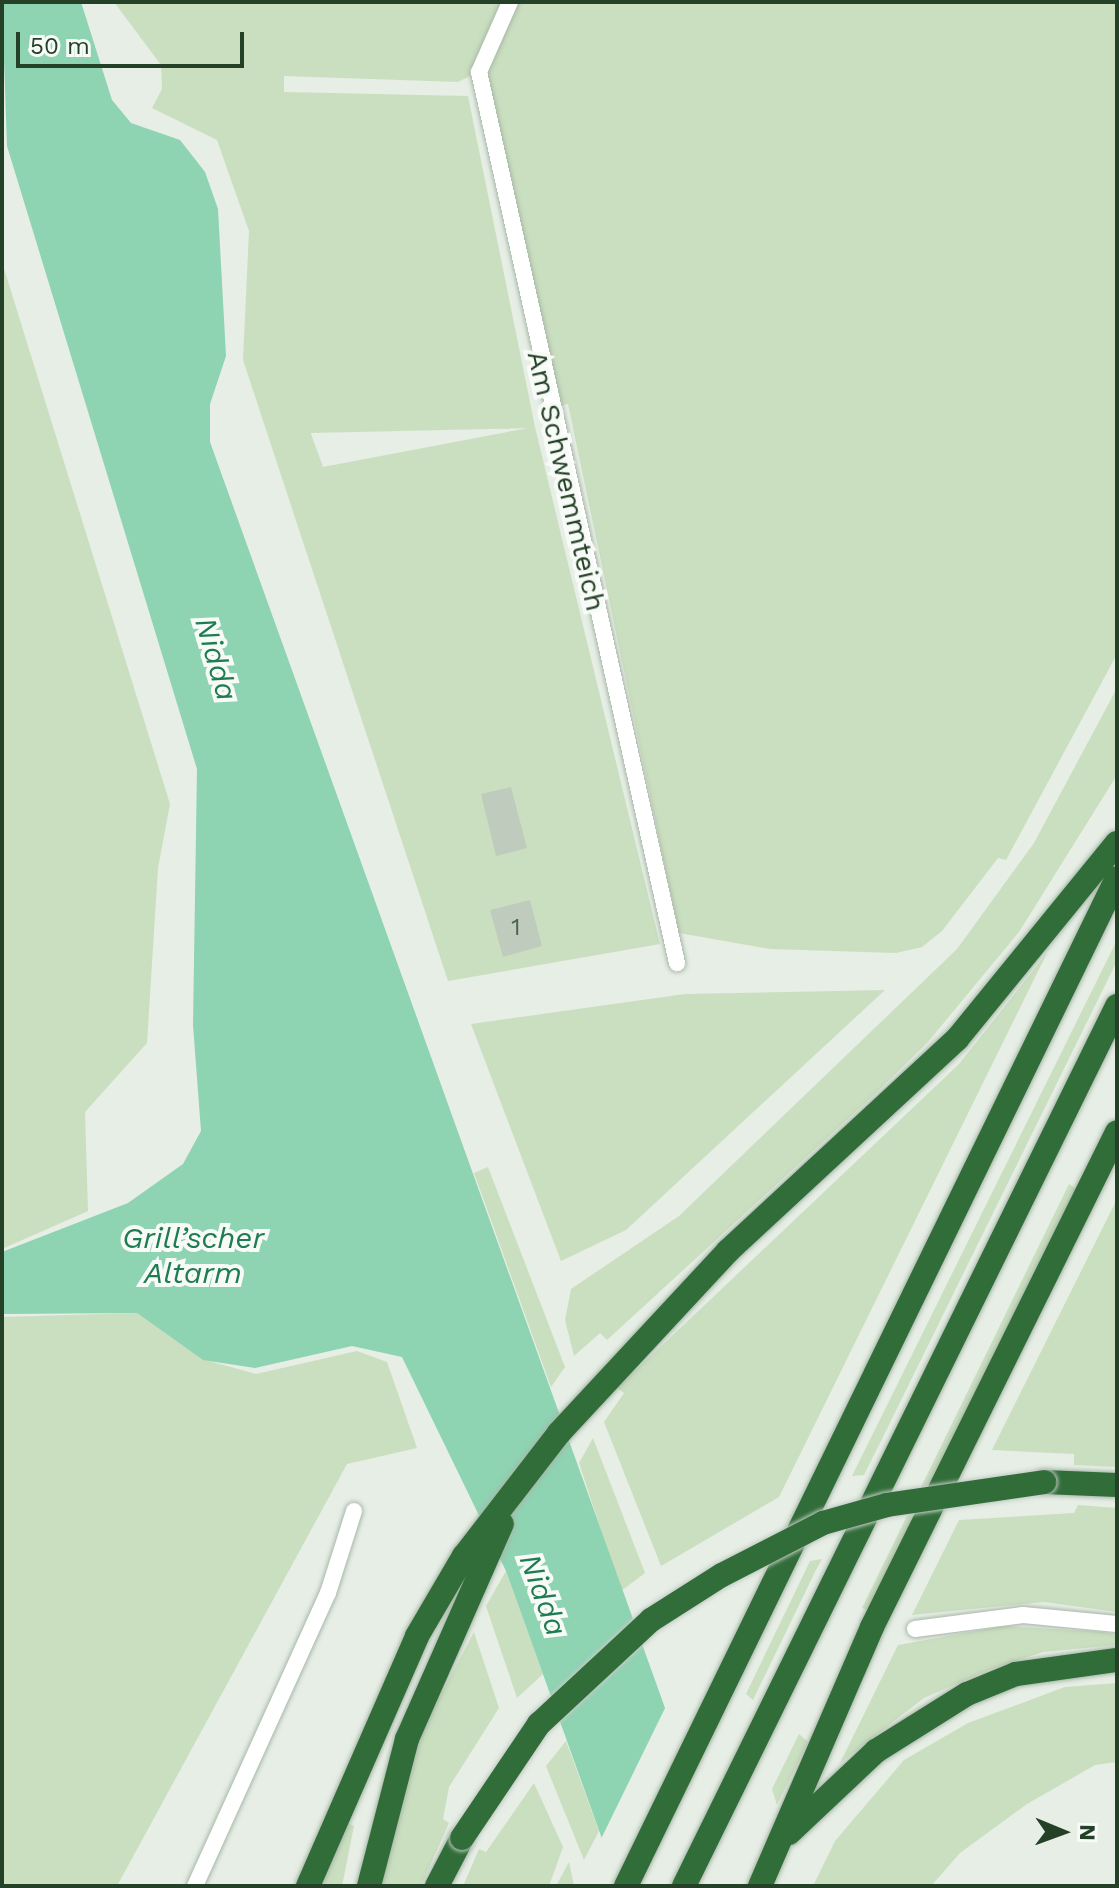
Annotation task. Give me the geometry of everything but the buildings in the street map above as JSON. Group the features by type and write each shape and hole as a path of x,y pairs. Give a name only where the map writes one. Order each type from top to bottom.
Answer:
{"highway":[{"path":"308,1886 417,1636 464,1556 597,1388 728,1251 957,1039 1117,843"},
{"path":"626,1886 1117,878"},
{"path":"684,1886 1117,1006"},
{"path":"760,1886 787,1835 872,1627 1117,1132"},
{"path":"369,1886 392,1789 438,1660 522,1482"},
{"path":"437,1886 462,1838 539,1724 651,1620 722,1575 861,1512 950,1490 1044,1482 1117,1485"},
{"path":"787,1835 876,1751 967,1694 1016,1674 1117,1660"}],"lane":[{"name":"Am Schwemmteich","path":"510,2 479,72 677,963"},
{"path":"195,1886 328,1593 354,1511"},
{"path":"915,1629 1023,1615 1117,1624"}],"shaded area":[{"path":"114,2 1117,2 1117,654 1006,860 998,858 942,931 922,947 896,953 770,949 679,933 568,404 548,407 478,72 458,82 284,76 284,92 468,96 535,427 660,944 448,981 243,360 249,231 217,140 152,108 162,89 161,65","holes":["528,428 323,467 311,433"]},
{"path":"2,262 170,804 158,868 147,1043 85,1112 88,1211 2,1249"},
{"path":"1117,688 1117,775 1019,932 928,1042 874,1095 607,1340 600,1333 574,1356 565,1320 571,1289 679,1216 957,949 1034,843"},
{"path":"1117,940 1117,961 883,1437 864,1475 852,1476"},
{"path":"1047,953 779,1497 661,1566 604,1422 624,1393 617,1388 959,1064"},
{"path":"885,990 626,1230 561,1261 471,1024 685,994"},
{"path":"488,1167 565,1367 551,1387 474,1173"},
{"path":"1069,1184 1078,1190 871,1612 862,1608"},
{"path":"1117,1199 1117,1467 1074,1465 1074,1454 992,1450"},
{"path":"137,1313 202,1359 256,1374 357,1351 387,1362 417,1448 347,1464 117,1886 2,1886 2,1317"},
{"path":"593,1438 645,1573 621,1591 579,1463"},
{"path":"1078,1505 1117,1508 1117,1612 1044,1602 912,1615 959,1520 1074,1513"},
{"path":"822,1559 753,1700 746,1694 810,1561"},
{"path":"506,1571 543,1674 517,1698 486,1606"},
{"path":"1004,1626 1103,1632 1117,1635 1117,1645 1043,1652 988,1670 924,1698 840,1763 898,1645"},
{"path":"474,1632 499,1708 449,1787 443,1819 449,1823 421,1886 377,1886 412,1749"},
{"path":"1117,1683 1117,1762 1095,1765 1027,1804 960,1853 931,1886 813,1886 835,1841 904,1760 968,1723 1065,1687"},
{"path":"799,1734 808,1742 777,1805 772,1789"},
{"path":"566,1741 599,1831 584,1860 546,1766"},
{"path":"534,1783 563,1847 549,1886 463,1886 479,1849 486,1852"},
{"path":"343,1821 354,1826 342,1886 320,1886"},
{"path":"569,1862 574,1886 556,1886"}],"water":[{"path":"2,2 81,2 112,100 131,123 180,140 205,172 218,209 226,356 210,404 210,442 729,1886 619,1886 506,1571 402,1357 352,1346 255,1368 203,1360 137,1313 2,1314 2,1252 128,1203 183,1164 201,1131 193,1025 197,769 7,146"}],"pier":[{"path":"667,1704 733,1886 615,1886 599,1843"}],"water label":[{"name":"Nidda","path":"216,659"},
{"name":"Grill’scher Altarm","path":"193,1255"},
{"name":"Nidda","path":"543,1595"}]}
